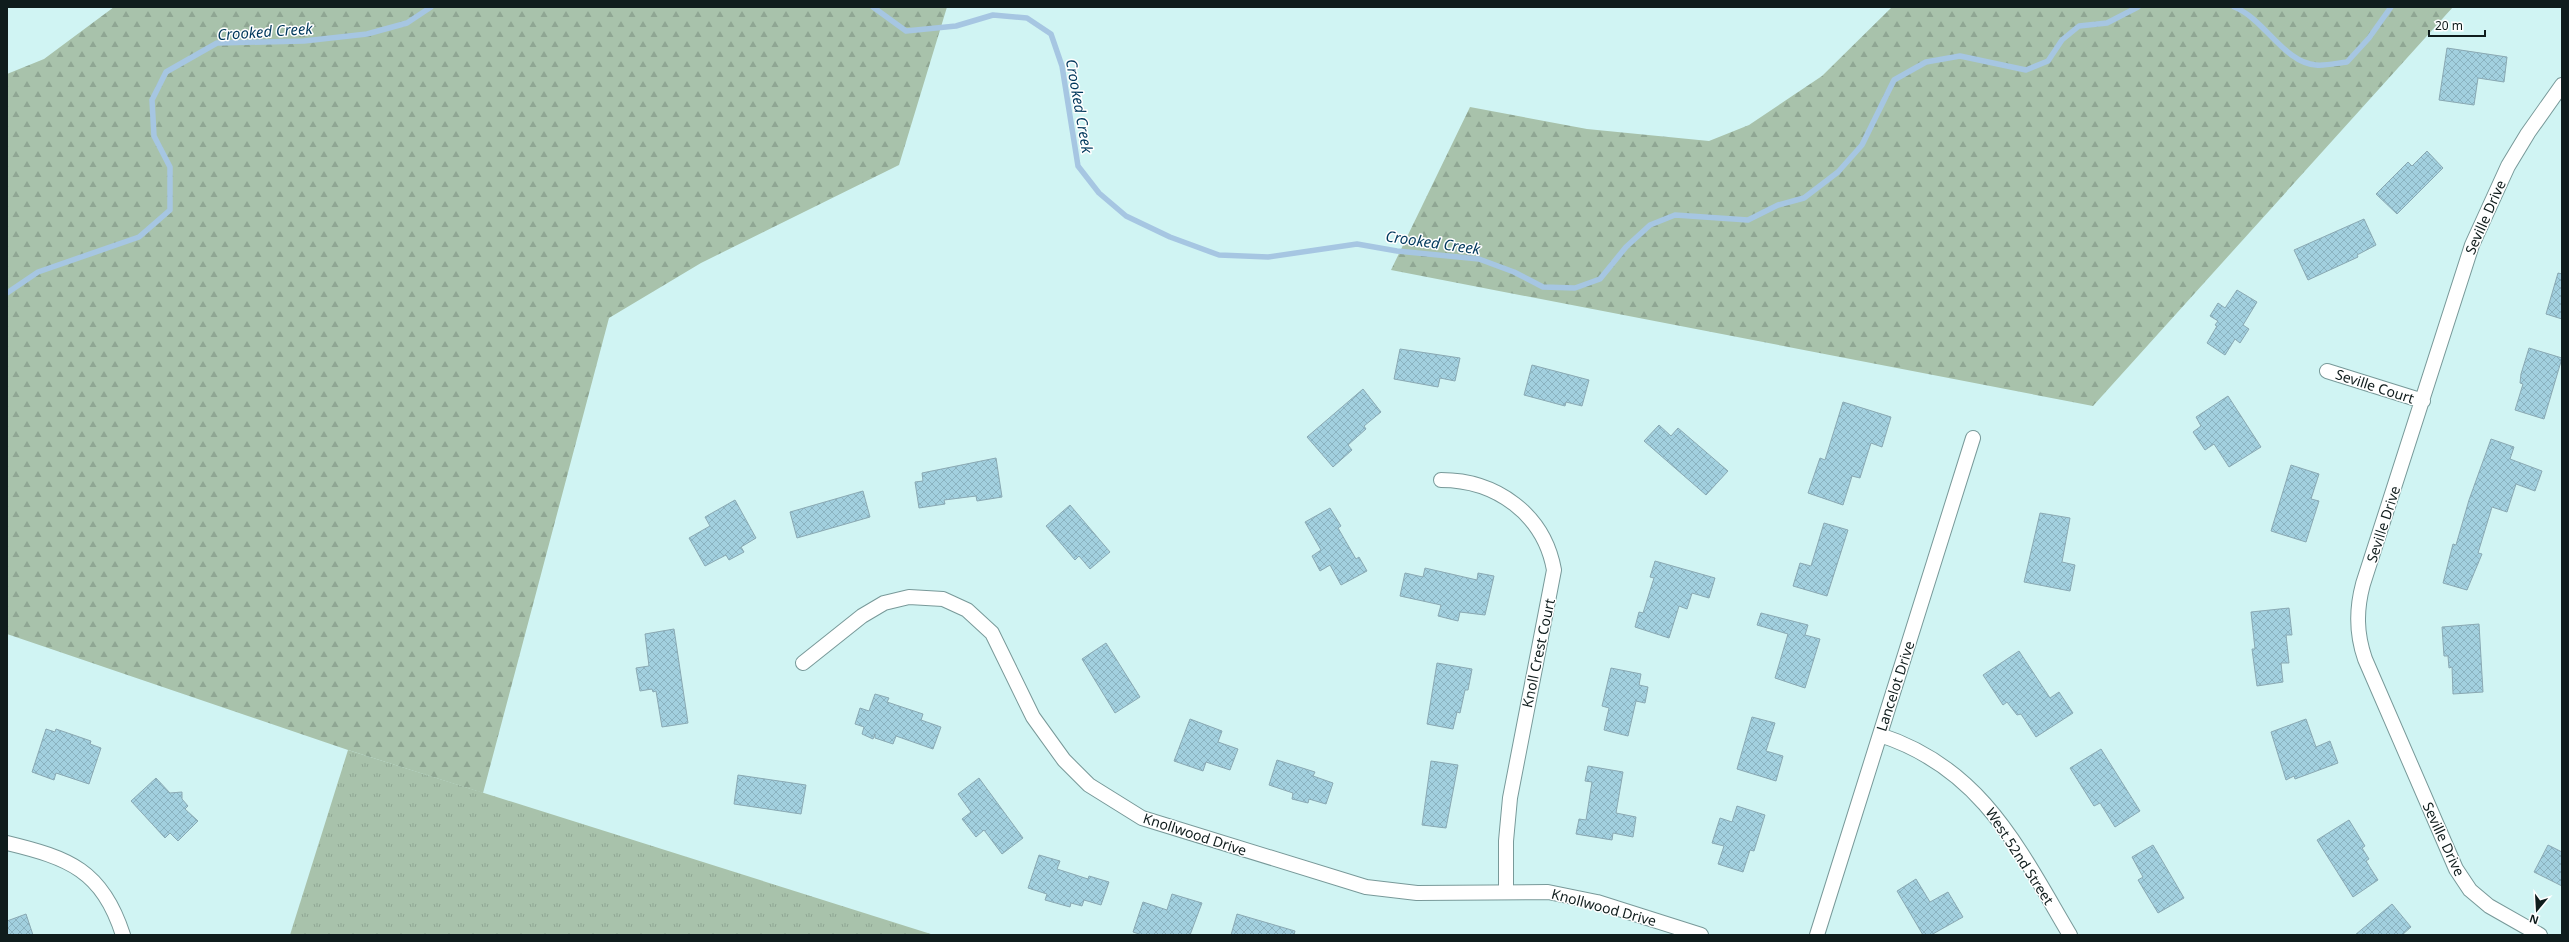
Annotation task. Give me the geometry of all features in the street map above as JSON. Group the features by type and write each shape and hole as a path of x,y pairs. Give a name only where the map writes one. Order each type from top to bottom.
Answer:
{"street":[{"name":"Seville Drive","path":"2540,935 2489,906 2470,890 2456,869 2360,645 2358,619 2360,596 2423,401 2464,266 2484,214 2521,144 2562,85"},
{"name":"Seville Court","path":"2327,371 2423,401"},
{"name":"Lancelot Drive","path":"1817,935 1974,438"},
{"name":"Knoll Crest Court","path":"1441,480 1458,480 1483,486 1506,496 1519,506 1542,535 1549,550 1554,570 1510,798 1506,841 1506,892"},
{"name":"Knollwood Drive","path":"803,663 866,614 884,603 909,597 944,599 967,610 992,633 1033,717 1064,760 1089,785 1142,818 1366,887 1417,893 1548,892 1564,894 1701,935"},
{"name":"West 52nd Street","path":"1880,735 1896,740 1936,761 1977,794 2006,828 2070,935"},
{"path":"7,843 58,857 88,876 100,889 114,911 123,935"}],"green space":[{"path":"114,7 947,7 899,165 701,263 609,318 483,793 348,750 7,634 7,74 44,59"},
{"path":"1892,7 2453,7 2093,406 1391,270 1470,107 1587,129 1709,141 1749,125 1822,76"},
{"path":"348,750 934,935 290,935"}],"building":[{"path":"2447,48 2507,57 2504,82 2478,78 2474,105 2439,100"},
{"path":"2427,151 2443,168 2397,214 2376,194 2408,162 2412,166"},
{"path":"2364,219 2376,245 2357,255 2358,257 2308,280 2294,250"},
{"path":"2558,273 2562,274 2562,319 2546,314"},
{"path":"2237,290 2257,302 2243,325 2249,329 2240,343 2235,339 2225,355 2207,343 2217,326 2215,325 2218,321 2210,316 2218,303 2225,308"},
{"path":"2529,348 2562,358 2544,419 2515,410 2523,384 2520,383 2521,374"},
{"path":"1400,349 1460,358 1455,381 1440,378 1438,387 1394,379"},
{"path":"1532,365 1589,380 1582,406 1566,402 1565,406 1524,395"},
{"path":"1363,389 1381,412 1364,426 1366,429 1348,445 1352,450 1333,467 1307,437"},
{"path":"2228,396 2261,447 2229,467 2214,444 2205,450 2193,432 2201,426 2196,417"},
{"path":"1843,402 1891,417 1882,447 1871,443 1860,478 1852,476 1843,505 1808,493 1820,458 1825,460"},
{"path":"1659,425 1671,436 1678,428 1728,471 1706,495 1644,441"},
{"path":"2491,439 2514,447 2510,459 2542,471 2535,491 2516,484 2507,512 2492,507 2478,553 2482,554 2467,590 2443,583 2453,544 2456,545 2469,500"},
{"path":"996,458 1002,497 977,501 976,496 944,500 945,504 919,508 915,482 923,481 922,473"},
{"path":"2291,465 2319,474 2311,499 2319,501 2306,542 2271,531"},
{"path":"863,491 870,517 797,538 790,512"},
{"path":"735,500 756,538 741,547 744,552 729,560 726,555 705,566 689,538 710,526 705,517"},
{"path":"1070,505 1110,552 1090,569 1079,556 1075,560 1046,526"},
{"path":"1330,508 1341,526 1338,528 1356,559 1359,557 1367,571 1341,585 1330,565 1320,571 1312,556 1321,550 1305,522"},
{"path":"2040,513 2070,518 2062,562 2075,565 2070,591 2024,582"},
{"path":"1824,523 1848,530 1827,596 1793,586 1800,563 1811,566"},
{"path":"1655,561 1715,578 1709,598 1692,593 1687,609 1679,606 1669,638 1635,627 1639,612 1643,613 1654,578 1650,577"},
{"path":"1425,568 1477,580 1478,573 1494,576 1485,615 1460,612 1458,621 1438,616 1441,605 1400,596 1405,573 1423,577"},
{"path":"2289,608 2292,635 2286,635 2289,663 2281,663 2283,682 2257,686 2252,649 2255,649 2251,612"},
{"path":"1761,613 1808,625 1805,635 1820,639 1805,688 1775,678 1788,634 1757,625"},
{"path":"2479,624 2483,692 2453,694 2452,667 2449,668 2448,656 2444,656 2442,627"},
{"path":"674,629 688,723 662,727 656,691 653,692 652,689 640,691 636,668 649,666 645,634"},
{"path":"1106,643 1140,697 1115,713 1082,659"},
{"path":"2019,651 2050,698 2059,692 2073,713 2036,737 2021,714 2017,715 2007,702 2003,705 1983,675"},
{"path":"1437,663 1472,669 1468,690 1465,690 1460,713 1457,712 1453,729 1427,724"},
{"path":"1611,668 1641,674 1639,685 1648,687 1645,703 1636,701 1628,736 1604,730 1609,708 1602,706"},
{"path":"875,694 889,698 887,702 923,714 921,720 941,727 933,749 896,736 893,744 875,738 875,734 873,739 862,734 864,727 855,724 860,708 869,711"},
{"path":"1752,717 1775,723 1766,751 1783,756 1776,781 1737,769"},
{"path":"1190,719 1222,731 1218,742 1238,749 1230,770 1206,762 1203,771 1174,761"},
{"path":"2306,719 2316,747 2330,741 2338,763 2295,779 2294,776 2286,780 2271,732"},
{"path":"46,729 55,732 56,729 91,741 90,744 101,748 89,784 56,773 54,780 32,772"},
{"path":"2101,749 2140,811 2115,827 2100,803 2094,806 2070,768"},
{"path":"1277,760 1315,772 1313,776 1333,783 1326,804 1309,799 1308,803 1292,799 1293,793 1269,785"},
{"path":"1431,761 1458,765 1446,828 1422,825"},
{"path":"1588,766 1623,772 1616,813 1636,817 1633,837 1613,833 1612,840 1576,834 1579,819 1586,820 1592,782 1585,781"},
{"path":"738,775 806,785 801,814 734,804"},
{"path":"156,778 170,793 182,792 182,799 188,806 185,809 198,821 178,841 170,833 165,838 131,801"},
{"path":"979,778 1023,838 1002,854 984,830 976,837 962,819 971,812 958,794"},
{"path":"1737,806 1765,815 1754,851 1750,850 1743,872 1718,864 1724,846 1712,843 1720,818 1732,822"},
{"path":"2349,820 2365,846 2362,848 2369,859 2366,861 2378,880 2353,897 2317,840"},
{"path":"2153,845 2184,898 2158,913 2138,880 2143,877 2132,857"},
{"path":"2548,845 2562,852 2562,886 2534,872"},
{"path":"1039,855 1060,861 1057,869 1088,879 1089,876 1109,882 1101,905 1084,900 1082,906 1071,903 1070,907 1045,900 1047,894 1028,888"},
{"path":"1916,879 1930,902 1948,892 1963,917 1931,935 1923,935 1897,891"},
{"path":"1172,894 1202,903 1190,935 1142,935 1133,932 1143,902 1167,910"},
{"path":"2392,904 2411,927 2402,935 2355,935"},
{"path":"26,914 33,935 7,935 7,921"},
{"path":"1237,914 1295,931 1294,935 1231,935"}],"waterway":[{"name":"Crooked Creek","path":"7,293 38,272 139,237 170,210 170,167 154,136 152,100 166,72 217,43 304,41 367,34 407,23 431,7"},
{"name":"Crooked Creek","path":"873,7 906,31 956,26 993,15 1027,18 1051,34 1062,66 1078,166 1099,193 1126,216 1170,237 1219,255 1268,257 1357,244 1397,251 1479,259 1514,272 1543,287 1575,288 1600,279 1626,247 1650,225 1675,215 1748,220 1778,205 1804,198 1838,172 1862,145 1894,80 1926,62 1960,56 2026,70 2048,61 2062,40 2079,26 2107,23 2138,7"},
{"name":"Crooked Creek","path":"2234,7 2255,20 2294,57 2316,65 2347,62 2369,38 2391,7"}]}
